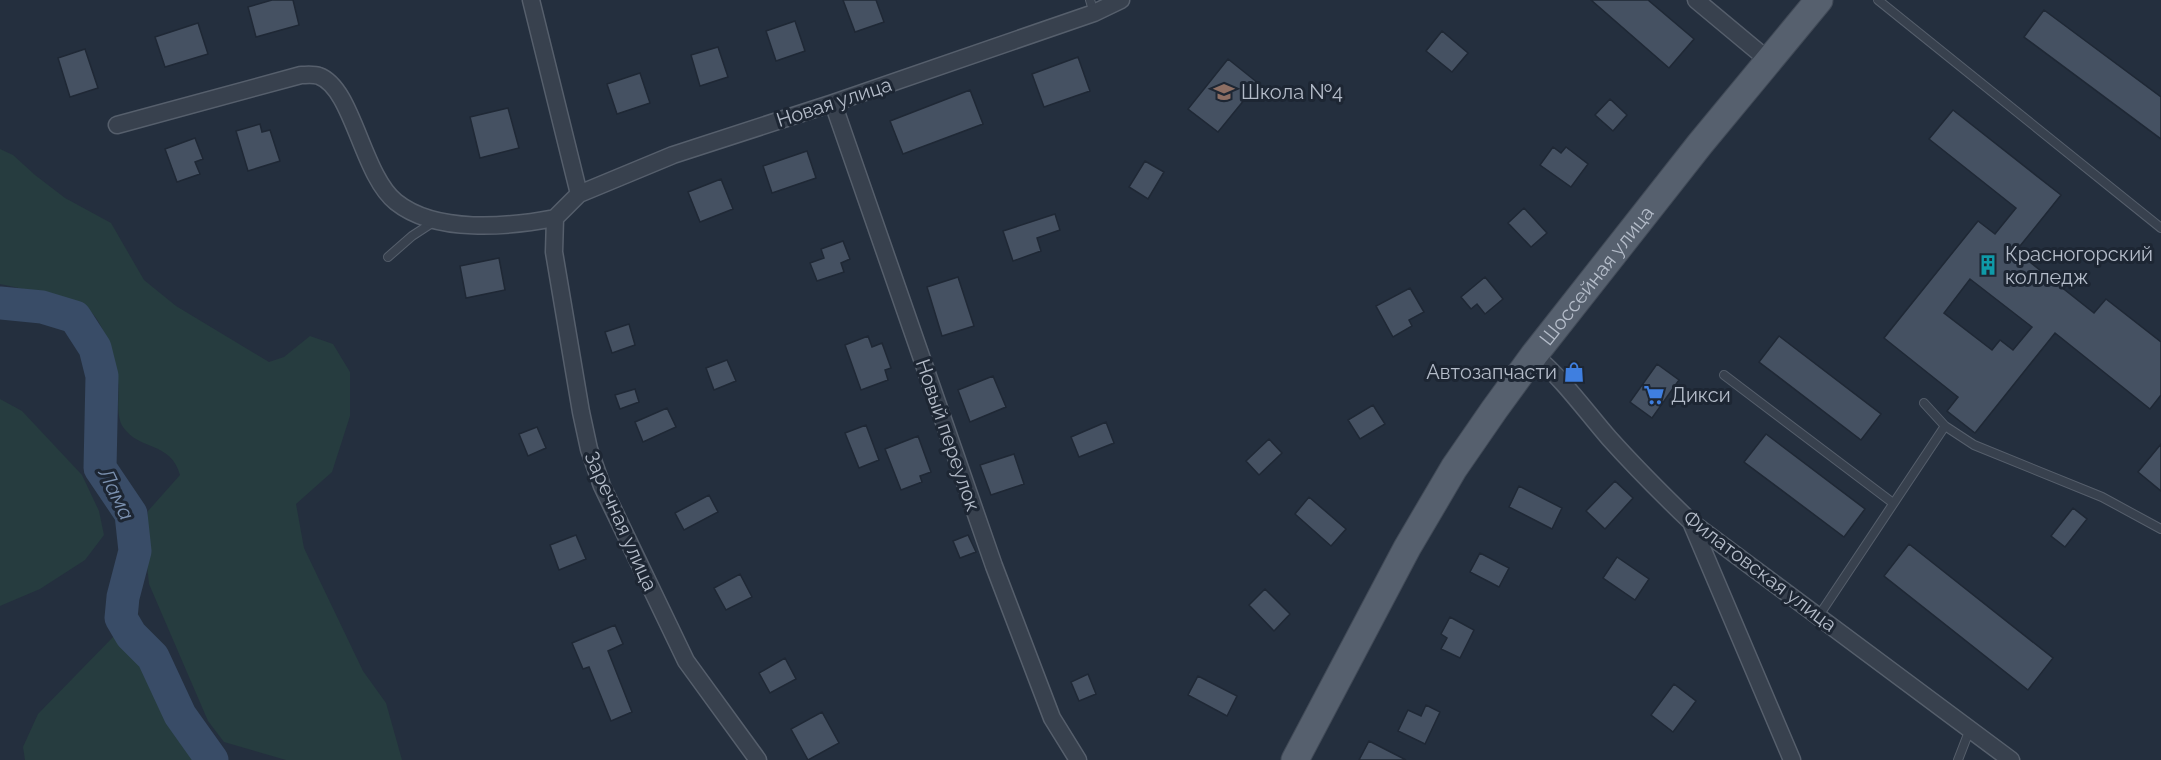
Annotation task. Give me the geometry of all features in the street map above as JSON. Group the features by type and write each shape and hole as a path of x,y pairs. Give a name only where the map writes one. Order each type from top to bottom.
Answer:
{"main road":[{"name":"Шоссейная улица","path":"1295,760 1407,548 1448,478 1494,410 1534,355 1768,60 1819,0"}],"street":[{"path":"531,0 579,194"},
{"name":"Новая улица","path":"555,218 579,194 673,155 833,103 1092,7 1121,0"},
{"path":"1696,0 1768,60"},
{"path":"117,125 301,75 318,76 331,84 341,98 377,180 395,202 418,216 493,226 524,224 555,218"},
{"name":"Новый переулок","path":"833,103 998,577 1053,718 1078,760"},
{"name":"Заречная улица","path":"555,218 554,252 580,412 589,449 602,486 686,662 758,760"},
{"name":"Филатовская улица","path":"1534,355 1554,371 1649,483 1690,521 2011,760"},
{"path":"1690,521 1792,760"}],"lane":[{"path":"1878,0 2161,228"},
{"path":"388,257 412,236 437,220"},
{"path":"1724,375 1893,503"},
{"path":"1924,403 1945,426 1974,445 2102,497 2161,529"},
{"path":"1818,617 1945,426"},
{"path":"1958,760 1970,729"}],"green space":[{"path":"0,149 13,155 65,198 111,223 144,280 176,306 269,362 284,357 310,336 333,344 350,372 350,416 332,472 296,504 304,548 363,671 386,703 402,760 286,760 224,742 208,721 149,584 145,546 148,511 180,475 176,464 162,451 137,440 123,427 119,417 115,365 105,335 92,313 62,299 0,284"},
{"path":"0,399 22,411 82,475 99,511 104,535 85,560 40,589 0,606"},
{"path":"115,635 124,640 138,655 160,699 198,760 25,760 23,747 38,714"}],"building":[{"path":"272,0 293,0 299,25 256,37 248,7"},
{"path":"843,0 876,0 884,22 855,32"},
{"path":"1591,0 1648,0 1694,39 1669,68"},
{"path":"2044,10 2161,97 2161,139 2024,37"},
{"path":"795,21 805,51 776,61 766,31"},
{"path":"198,23 208,54 165,67 155,37"},
{"path":"1442,31 1468,53 1452,72 1426,51"},
{"path":"718,47 728,77 700,86 691,55"},
{"path":"85,49 98,88 70,97 58,58"},
{"path":"1078,57 1090,91 1044,107 1032,74"},
{"path":"1228,59 1258,83 1218,132 1188,109"},
{"path":"640,73 650,103 617,114 607,84"},
{"path":"970,90 983,124 903,154 890,121"},
{"path":"1610,99 1627,115 1613,131 1595,115"},
{"path":"508,108 519,148 480,158 470,117"},
{"name":"Красногорский колледж","path":"1953,110 2061,195 2016,251 2094,313 2106,299 2161,342 2161,395 2150,409 2055,333 1975,433 1947,411 1958,397 1884,338 1978,221 1995,234 2016,208 1929,139","holes":["1970,279 2032,327 2013,350 2000,340 1992,350 1944,313"]},
{"path":"260,124 262,132 270,130 280,161 248,171 236,131"},
{"path":"195,138 203,159 195,162 200,174 177,182 165,149"},
{"path":"1553,147 1561,153 1566,147 1588,164 1571,187 1540,165"},
{"path":"807,151 816,178 772,193 763,166"},
{"path":"1145,161 1164,172 1148,199 1129,187"},
{"path":"721,179 733,209 700,222 688,192"},
{"path":"1524,208 1547,233 1531,247 1508,223"},
{"path":"1055,214 1060,230 1037,238 1041,251 1013,261 1003,231"},
{"path":"843,241 850,259 841,263 844,272 817,281 810,263 824,258 821,249"},
{"path":"499,258 505,290 466,298 460,266"},
{"path":"958,277 974,326 942,336 927,287"},
{"path":"1485,277 1503,299 1485,314 1477,304 1471,309 1461,297"},
{"path":"1410,288 1424,312 1409,320 1412,326 1393,337 1376,306"},
{"path":"629,324 635,345 612,353 605,332"},
{"path":"868,336 872,347 882,343 891,368 885,370 888,380 861,390 845,345"},
{"path":"1779,336 1881,414 1861,440 1759,362"},
{"path":"727,360 736,381 714,390 706,368"},
{"path":"1657,364 1679,380 1652,418 1630,402"},
{"path":"993,376 1006,407 970,422 958,390"},
{"path":"635,389 639,402 620,409 615,395"},
{"path":"1373,405 1385,424 1360,439 1348,420"},
{"path":"667,408 676,427 643,442 635,422"},
{"path":"1106,422 1114,443 1079,457 1071,437"},
{"path":"866,425 879,460 859,468 845,433"},
{"path":"537,427 546,448 528,456 519,434"},
{"path":"1766,434 1865,509 1844,537 1744,462"},
{"path":"918,436 931,472 920,476 922,482 901,490 885,449"},
{"path":"1269,439 1282,453 1259,475 1246,461"},
{"path":"2161,444 2161,491 2138,472"},
{"path":"1014,454 1024,484 991,495 980,465"},
{"path":"1615,481 1633,498 1605,529 1586,511"},
{"path":"1519,486 1562,508 1552,529 1509,507"},
{"path":"709,495 718,512 684,530 675,513"},
{"path":"1309,497 1346,529 1331,546 1295,514"},
{"path":"2073,508 2087,519 2065,547 2051,536"},
{"path":"576,535 586,559 559,570 550,545"},
{"path":"968,535 976,552 960,558 953,541"},
{"path":"1909,544 2053,658 2028,690 1884,576"},
{"path":"1480,553 1509,568 1499,587 1470,572"},
{"path":"1617,557 1649,579 1635,600 1603,578"},
{"path":"740,574 752,597 726,610 714,588"},
{"path":"1265,589 1290,614 1274,631 1249,605"},
{"path":"1450,617 1474,630 1460,658 1441,649 1447,638 1441,634"},
{"path":"615,625 623,644 608,651 632,712 611,721 589,667 583,669 572,643"},
{"path":"785,658 796,679 770,693 759,673"},
{"path":"1088,674 1096,694 1079,701 1071,682"},
{"path":"1198,676 1237,696 1227,716 1188,695"},
{"path":"1674,684 1696,701 1673,732 1651,715"},
{"path":"1426,705 1440,712 1425,744 1398,731 1408,710 1421,716"},
{"path":"822,712 839,743 808,760 791,729"},
{"path":"1369,741 1406,760 1359,760"}],"waterway":[{"name":"Лама","path":"0,303 42,307 75,317 95,348 102,376 100,468 131,514 135,551 123,597 121,618 131,635 153,657 180,715 212,760"}],"place":[{"name":"Школа №4","path":"1224,92"},
{"name":"Красногорский колледж","path":"1988,265"},
{"name":"Автозапчасти","path":"1574,372"},
{"name":"Дикси","path":"1654,395"}]}
